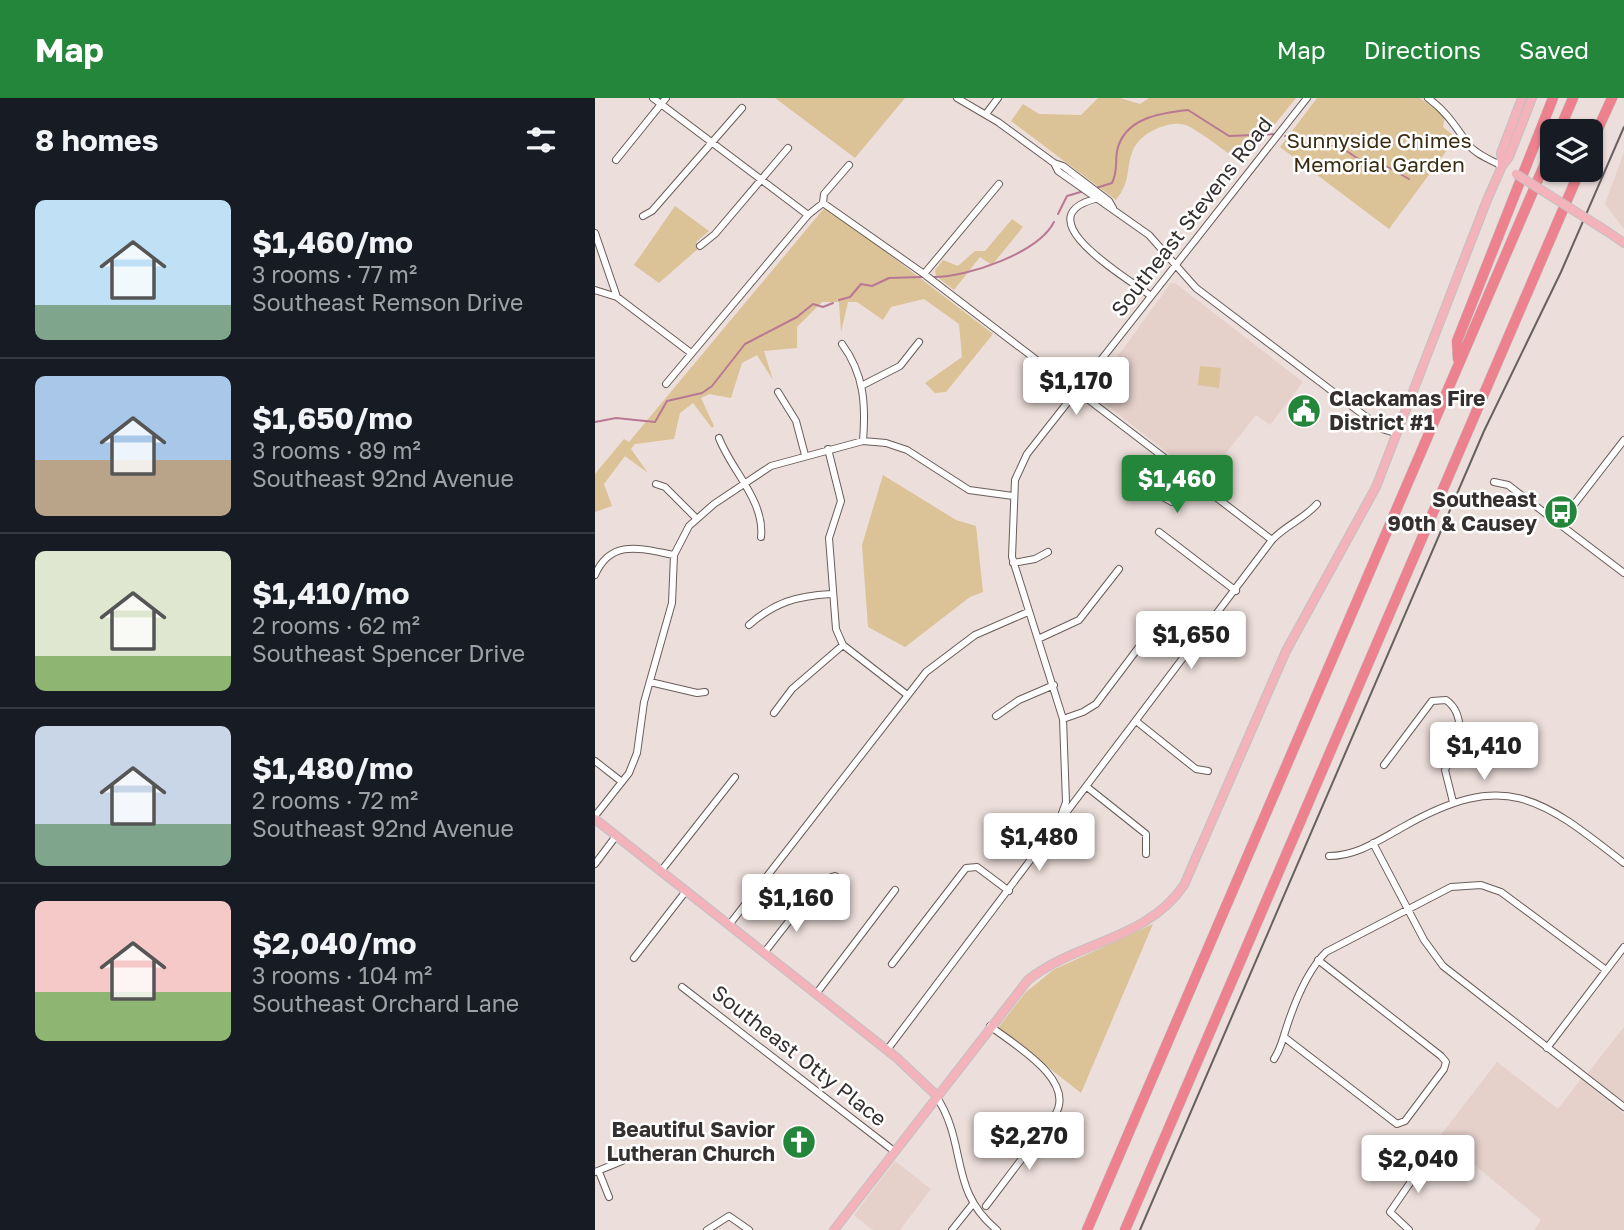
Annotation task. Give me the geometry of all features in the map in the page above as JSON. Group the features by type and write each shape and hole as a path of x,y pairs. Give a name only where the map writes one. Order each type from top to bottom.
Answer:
{"highway":[{"path":"1458,363 1457,341 1553,98"},
{"path":"1564,119 1573,98"},
{"path":"1602,119 1612,98"},
{"path":"1087,1230 1540,175"},
{"path":"1125,1230 1575,182"}],"main road":[{"path":"1502,166 1501,153 1523,98"},
{"path":"834,1230 1018,990 1042,969 1143,925 1165,908 1181,889 1282,658 1371,498 1502,166 1510,157 1532,98"},
{"path":"1502,166 1624,243"},
{"path":"595,818 887,1050 922,1079 936,1095"}],"street":[{"path":"653,98 664,101 711,143 808,215"},
{"path":"957,98 986,114 1081,179 1096,196"},
{"path":"986,114 998,98"},
{"name":"Southeast Stevens Road","path":"1058,824 1065,809 1067,794 1063,719 1013,563 1013,496 1021,463 1307,98"},
{"path":"1428,98 1449,114 1451,123 1472,148 1502,166"},
{"path":"615,160 664,101"},
{"path":"643,216 652,211 742,108"},
{"path":"700,246 715,234 788,148"},
{"path":"1054,163 1072,181 1155,240 1175,265 1209,298 1382,429 1395,433"},
{"path":"666,384 808,215 823,203 824,194 849,165"},
{"path":"924,274 999,184"},
{"path":"1096,196 1083,202 1071,217 1072,231 1076,239 1151,296"},
{"path":"823,203 924,274 1272,540"},
{"path":"595,233 617,297"},
{"path":"595,290 617,297 691,353"},
{"path":"863,385 900,366 919,342"},
{"path":"842,344 856,365 863,385 863,441"},
{"path":"778,392 796,421 805,455"},
{"path":"719,438 732,467 756,507 761,537"},
{"path":"1559,524 1624,440"},
{"path":"595,818 622,782 638,753 644,702 672,603 674,555 682,536 696,518 771,466 863,441 886,443 909,450 969,490 1013,496"},
{"path":"828,449 841,501 829,538 834,625 843,645 906,694"},
{"path":"1150,490 1172,502 1191,478"},
{"path":"1494,482 1508,485 1624,573"},
{"path":"656,484 665,488 696,518"},
{"path":"887,1050 1272,540 1287,524 1310,512 1317,504"},
{"path":"1159,532 1236,591"},
{"path":"595,575 608,555 621,548 674,555"},
{"path":"1013,563 1035,559 1048,552"},
{"path":"1038,639 1079,620 1119,569"},
{"path":"750,625 781,602 803,596 831,594"},
{"path":"729,925 906,694 955,648 989,627 1028,612"},
{"path":"1063,719 1096,704 1157,623"},
{"path":"774,713 792,689 843,645"},
{"path":"650,682 697,693 705,692"},
{"path":"996,716 1019,700 1054,685"},
{"path":"1384,765 1435,699 1446,700 1457,710 1462,739 1467,747 1454,751 1446,764 1453,802"},
{"path":"1136,721 1196,769 1208,771"},
{"path":"595,761 622,782"},
{"path":"661,871 735,777"},
{"path":"1067,794 1077,793 1087,787"},
{"path":"1087,787 1146,834 1146,854"},
{"path":"1329,856 1348,854 1453,802 1489,795 1529,800 1564,816 1624,863"},
{"path":"595,864 616,836"},
{"path":"1373,843 1424,940 1443,965 1624,1107"},
{"path":"892,964 966,868 977,867 1009,891"},
{"path":"1274,1059 1284,1044 1284,1037 1318,960 1326,951 1451,887 1471,884 1490,887 1511,898 1606,970"},
{"path":"764,953 814,889"},
{"path":"816,994 895,890"},
{"path":"634,958 686,891"},
{"path":"1547,1048 1624,947"},
{"path":"1284,1037 1400,1124 1444,1069 1446,1062 1318,960"},
{"name":"Southeast Otty Place","path":"682,987 894,1151"},
{"path":"986,1206 1055,1115 1061,1097 1055,1082 1044,1069 990,1026"},
{"path":"936,1095 950,1121 963,1183 972,1205 997,1230"},
{"path":"609,1197 597,1172 622,1161 630,1152"},
{"path":"1409,1230 1390,1212 1412,1180 1415,1170"},
{"path":"952,1230 972,1205"},
{"path":"706,1230 729,1216 749,1230"}],"shaded area":[{"path":"1624,152 1624,229 1605,204"},
{"path":"1171,283 1175,283 1303,382 1270,425 1256,415 1204,481 1091,393"},
{"path":"1624,1027 1624,1102 1587,1074"},
{"path":"1497,1062 1558,1109 1581,1079 1624,1114 1624,1230 1534,1230 1541,1220 1440,1136"},
{"path":"895,1161 931,1189 900,1230 873,1230 854,1215"}],"green space":[{"path":"775,98 905,98 855,158"},
{"path":"1098,98 1120,98 1140,104 1149,98 1296,98 1246,160 1231,150 1228,153 1198,132 1181,124 1165,126 1149,133 1133,150 1126,180 1116,200 1011,121 1023,104 1039,114 1081,115"},
{"name":"Sunnyside Chimes Memorial Garden","path":"1317,98 1420,98 1445,116 1443,127 1456,138 1389,229 1280,147"},
{"path":"675,206 709,231 696,242 700,247 659,283 634,265"},
{"path":"826,206 993,334 946,392 935,393 925,383 962,357 959,324 924,299 891,307 883,320 857,302 848,302 841,332 839,302 822,302 797,327 797,348 764,351 773,380 757,355 742,363 731,398 709,394 701,398 714,426 712,428 693,403 680,413 674,439 635,444 631,449 648,473 625,456 604,484 612,506 595,512 595,474 624,439 629,442"},
{"path":"1012,219 1023,227 992,265 980,257 954,290 936,276 935,270 943,260 958,266 975,251 985,251"},
{"path":"1200,366 1221,368 1219,388 1198,385"},
{"path":"883,475 956,520 976,526 983,592 970,597 905,647 868,627 862,545"},
{"path":"1153,924 1081,1093 998,1028 1025,993 1053,970"}],"waterway":[{"path":"1096,188 1112,183 1121,140 1127,131 1145,119 1188,110 1229,136 1275,134"},
{"path":"1285,136 1315,146"},
{"path":"1324,146 1339,146 1372,168 1386,166 1409,179"},
{"path":"1058,214 1067,196 1084,191"},
{"path":"934,277 965,273 1001,261 1033,244 1054,222"},
{"path":"839,300 850,297 861,284 872,286 889,278 922,277"},
{"path":"595,422 616,418 655,422 667,401 702,393 712,386 745,344 797,317 813,304 823,307 833,303"}],"tram line":[{"path":"1140,1230 1484,431 1561,272 1624,127"}],"place":[{"name":"Clackamas Fire District #1","path":"1304,411"},
{"name":"Southeast 90th & Causey","path":"1561,512"},
{"name":"Beautiful Savior Lutheran Church","path":"799,1142"}]}
